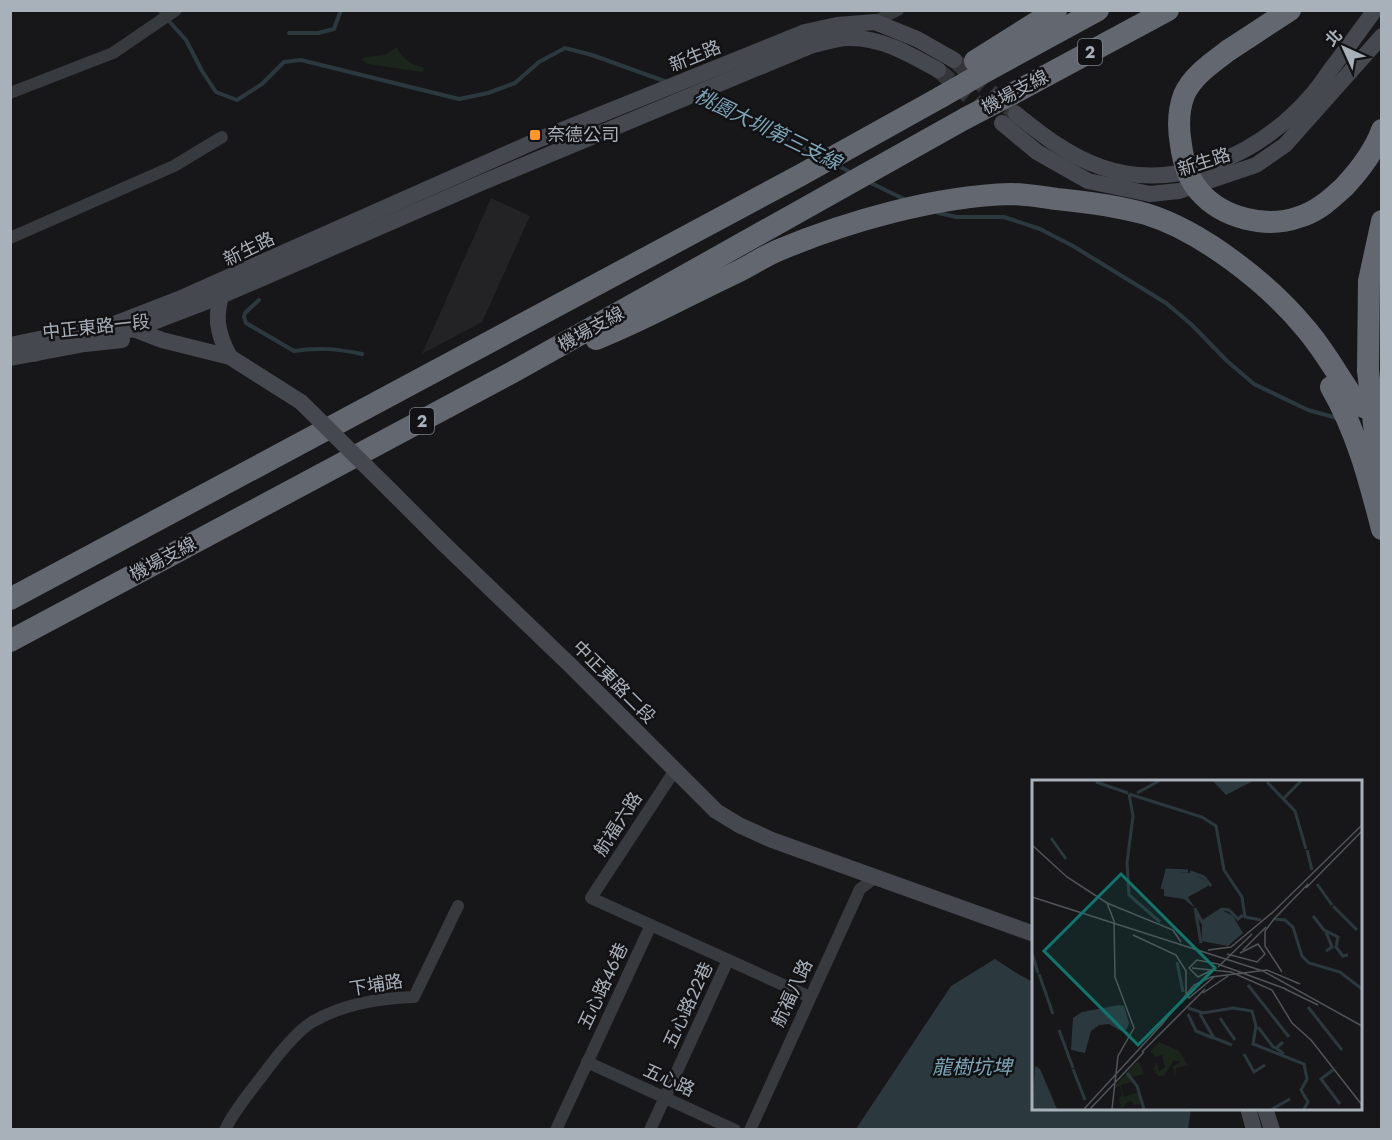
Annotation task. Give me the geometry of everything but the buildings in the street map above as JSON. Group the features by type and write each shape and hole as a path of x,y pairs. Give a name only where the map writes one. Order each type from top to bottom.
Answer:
{"highway":[{"path":"972,64 1056,10"},
{"name":"機場支線","path":"10,599 696,230 849,144 936,84 972,64 1098,10"},
{"name":"機場支線","path":"10,641 511,373 966,118 1010,110 1168,10"},
{"path":"1290,10 1214,61 1185,94 1179,119 1183,158 1193,183 1200,192 1226,211 1243,218 1261,222 1283,221 1300,217 1332,198 1361,168 1382,130"},
{"path":"511,373 637,322 777,250 868,219 976,196 1015,194 1117,207 1148,215 1201,240 1246,271 1306,328 1355,400 1382,414"},
{"path":"1117,207 1210,259 1258,297 1287,325 1319,369 1343,408 1359,444 1382,529"},
{"path":"1382,220 1369,281 1368,370 1382,497"}],"main road":[{"name":"新生路","path":"1010,110 1044,136 1073,154 1101,167 1144,177 1187,172 1225,161 1262,140 1309,98 1375,10"},
{"name":"新生路","path":"221,296 227,278 540,139 805,32 837,25 875,22 972,64"},
{"name":"新生路","path":"1010,110 1036,152 1088,181 1150,194 1179,191 1256,165 1285,145 1382,36"},
{"name":"新生路","path":"221,296 481,183 810,46 849,37 873,40 903,51 936,84"},
{"name":"中正東路一段","path":"10,345 117,322 227,278"},
{"name":"中正東路一段","path":"34,354 86,336 135,329 221,296"},
{"path":"221,296 218,312 219,339 230,357"},
{"name":"中正東路一段","path":"117,322 162,339 230,357"},
{"name":"中正東路一段","path":"10,358 86,344 132,339 162,339"},
{"name":"中正東路二段","path":"230,357 301,402 716,811 739,825 772,840 1032,933"},
{"path":"1249,1110 1254,1130"},
{"path":"1265,1110 1272,1130"}],"street":[{"path":"10,93 113,53 176,10"},
{"path":"849,37 898,10"},
{"path":"10,238 174,166 222,138"},
{"name":"航福六路","path":"651,925 591,898 675,770"},
{"name":"航福八路","path":"750,1130 860,889 876,877"},
{"name":"下埔路","path":"225,1130 231,1116 277,1055 310,1023 351,1005 389,998 414,997 458,906"},
{"path":"651,925 810,997"},
{"name":"五心路46巷","path":"556,1130 651,925"},
{"name":"五心路22巷","path":"650,1130 728,960"},
{"name":"五心路","path":"587,1062 735,1130"}],"shaded area":[{"path":"397,47 408,61 425,68 422,72 368,64 362,60 365,57 385,55"},
{"path":"491,198 530,216 482,322 422,354"}],"water":[{"name":"龍樹坑埤","path":"995,959 1032,981 1032,1110 1191,1110 1188,1129 856,1129 951,986"}],"waterway":[{"name":"桃園大圳第三支線","path":"159,10 186,40 216,92 237,100 262,84 284,62 301,60 459,99 488,93 515,83 539,62 565,48 592,55 667,82"},
{"path":"289,33 318,33 334,29 341,10"},
{"name":"桃園大圳第三支線","path":"705,96 731,106 817,155"},
{"name":"桃園大圳第三支線","path":"835,164 852,173"},
{"name":"桃園大圳第三支線","path":"869,182 906,200"},
{"name":"桃園大圳第三支線","path":"938,213 957,217 1004,217 1040,229 1073,246 1166,303 1254,384 1308,410 1337,418"},
{"path":"259,300 245,313 246,323 294,351 328,349 362,354"}],"tunnel":[{"path":"954,60 1016,114"},
{"path":"938,70 990,114"}],"place":[{"name":"奈德公司","path":"535,135"}]}
